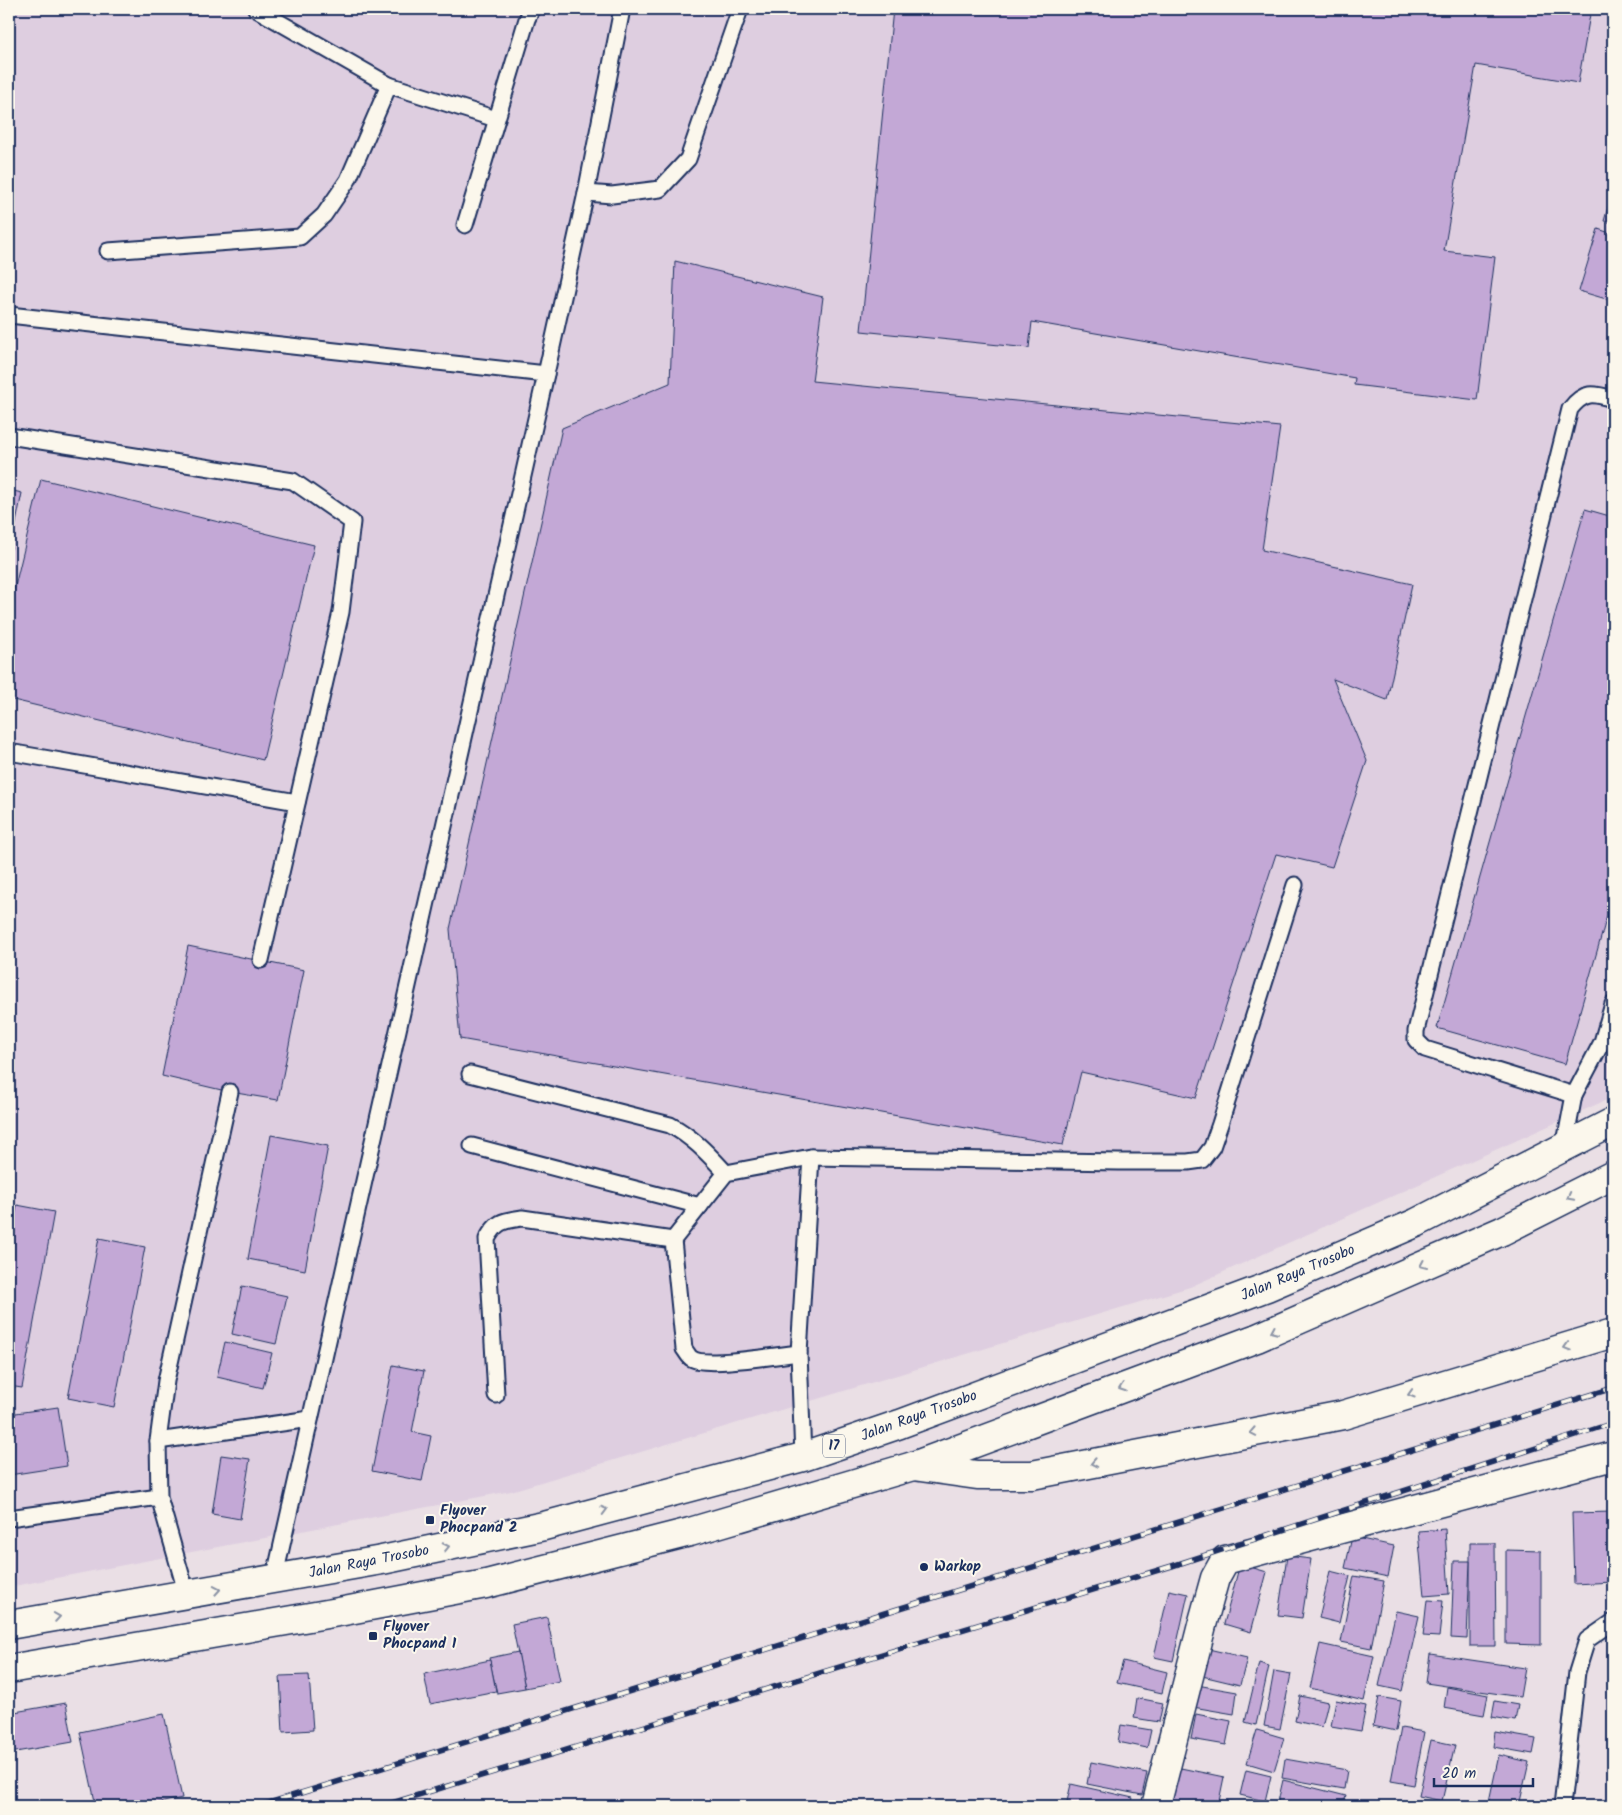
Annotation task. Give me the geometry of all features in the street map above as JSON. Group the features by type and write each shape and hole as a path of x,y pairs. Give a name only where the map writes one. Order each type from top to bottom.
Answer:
{"main road":[{"name":"Jalan Raya Trosobo","path":"9,1625 274,1580 382,1560 544,1526 803,1457 900,1424 1267,1288 1416,1223 1613,1122"},
{"path":"9,1669 334,1613 486,1584 690,1532 913,1466 1257,1338 1502,1231 1613,1175"},
{"path":"913,1466 977,1475 1032,1475 1343,1415 1613,1333"},
{"path":"1156,1806 1215,1578 1225,1560 1613,1456"}],"lane":[{"path":"256,9 389,85 496,119"},
{"path":"465,225 527,19 532,9"},
{"path":"274,1580 546,374 586,193 622,9"},
{"path":"586,193 612,195 660,190 688,159 740,9"},
{"path":"108,251 300,237 324,215 348,180 389,85"},
{"path":"9,315 546,374"},
{"path":"1574,1095 1425,1049 1416,1040 1416,1031 1570,409 1578,399 1587,395 1601,395 1613,399"},
{"path":"9,436 293,481 352,522 341,612 261,960"},
{"path":"9,752 297,802"},
{"path":"799,1352 703,1362 691,1358 684,1349 673,1240 726,1173 811,1157 1119,1162 1188,1162 1202,1160 1212,1147 1220,1124 1295,885"},
{"path":"1564,1148 1574,1095 1602,1042 1613,1004"},
{"path":"470,1074 670,1125 697,1142 726,1173"},
{"path":"187,1595 159,1497 158,1441 166,1381 230,1092"},
{"path":"472,1146 700,1206"},
{"path":"803,1457 799,1352 811,1157"},
{"path":"496,1395 487,1239 494,1227 506,1220 522,1218 673,1240"},
{"path":"158,1441 310,1419"},
{"path":"9,1518 159,1497"},
{"path":"1562,1806 1577,1672 1587,1640 1613,1622"}],"shaded area":[{"path":"9,9 1613,9 1613,1097 1190,1287 511,1491 9,1587"}],"building":[{"path":"893,9 1591,9 1578,83 1476,65 1444,251 1495,257 1477,400 1354,385 1355,378 1032,322 1029,348 861,331"},
{"path":"1613,190 1613,223 1604,221"},
{"path":"1598,229 1613,234 1613,301 1579,291"},
{"path":"675,261 823,297 812,381 1280,427 1262,550 1412,584 1387,700 1333,679 1367,761 1332,867 1276,854 1196,1098 1081,1072 1063,1145 460,1039 450,929 562,428 670,383"},
{"path":"41,479 314,545 263,760 9,699 9,611"},
{"path":"9,490 22,493 9,558"},
{"path":"1585,509 1613,517 1613,895 1565,1064 1437,1028"},
{"path":"188,946 304,970 278,1100 230,1092 162,1076"},
{"path":"271,1135 328,1146 305,1270 248,1259"},
{"path":"17,1205 54,1212 22,1388 9,1386 9,1252"},
{"path":"99,1238 145,1247 114,1407 68,1398"},
{"path":"242,1286 287,1296 276,1344 232,1334"},
{"path":"225,1342 272,1353 263,1388 217,1377"},
{"path":"393,1365 424,1371 412,1432 431,1436 422,1481 372,1471"},
{"path":"58,1407 67,1466 9,1475 9,1414"},
{"path":"221,1455 250,1459 240,1519 212,1514"},
{"path":"1613,1512 1613,1582 1574,1584 1572,1513"},
{"path":"1445,1529 1449,1594 1424,1596 1418,1531"},
{"path":"1352,1537 1394,1546 1388,1577 1345,1568"},
{"path":"1470,1543 1495,1543 1496,1646 1470,1646"},
{"path":"1506,1550 1541,1551 1541,1645 1506,1644"},
{"path":"1287,1556 1311,1559 1302,1618 1278,1615"},
{"path":"1454,1561 1470,1561 1467,1639 1451,1638"},
{"path":"1240,1564 1267,1572 1251,1632 1224,1624"},
{"path":"1330,1571 1350,1576 1339,1623 1319,1618"},
{"path":"1354,1576 1384,1581 1371,1648 1341,1642"},
{"path":"1169,1590 1188,1594 1173,1661 1154,1657"},
{"path":"1427,1600 1443,1601 1439,1637 1423,1636"},
{"path":"1396,1611 1419,1616 1402,1691 1379,1686"},
{"path":"547,1617 560,1681 525,1688 512,1624"},
{"path":"1320,1644 1374,1656 1364,1701 1310,1688"},
{"path":"1200,1647 1247,1658 1240,1685 1194,1674"},
{"path":"518,1652 525,1688 497,1693 489,1658"},
{"path":"1430,1654 1525,1668 1520,1697 1426,1683"},
{"path":"490,1660 496,1691 430,1704 424,1674"},
{"path":"1123,1661 1167,1672 1162,1693 1117,1683"},
{"path":"1259,1663 1269,1666 1256,1725 1245,1722"},
{"path":"1274,1671 1291,1674 1280,1729 1264,1726"},
{"path":"309,1675 313,1730 283,1732 280,1676"},
{"path":"1191,1684 1237,1692 1234,1714 1187,1706"},
{"path":"1447,1687 1488,1695 1484,1715 1444,1708"},
{"path":"1300,1696 1328,1702 1322,1727 1295,1721"},
{"path":"1379,1697 1401,1701 1396,1731 1373,1726"},
{"path":"1137,1698 1163,1703 1159,1722 1134,1718"},
{"path":"1336,1700 1366,1706 1361,1731 1331,1726"},
{"path":"1495,1701 1518,1705 1515,1721 1492,1717"},
{"path":"66,1703 73,1742 10,1753 9,1713"},
{"path":"164,1714 182,1798 145,1806 96,1806 80,1732"},
{"path":"1196,1714 1231,1721 1226,1745 1191,1739"},
{"path":"1121,1725 1151,1730 1147,1748 1118,1742"},
{"path":"1401,1728 1424,1732 1414,1785 1391,1781"},
{"path":"1257,1730 1284,1738 1274,1771 1247,1763"},
{"path":"1495,1732 1536,1739 1533,1754 1493,1747"},
{"path":"1431,1740 1455,1745 1442,1801 1419,1796"},
{"path":"1499,1755 1529,1762 1519,1806 1488,1806"},
{"path":"1285,1759 1347,1770 1344,1789 1282,1778"},
{"path":"1091,1762 1147,1773 1142,1795 1087,1784"},
{"path":"1171,1766 1224,1777 1218,1806 1162,1806"},
{"path":"1246,1770 1271,1776 1265,1801 1240,1795"},
{"path":"1283,1780 1346,1796 1343,1806 1277,1806"},
{"path":"1071,1784 1133,1798 1131,1806 1066,1806"},
{"path":"1227,1801 1252,1806 1226,1806"},
{"path":"1351,1802 1371,1806 1350,1806"}],"railway":[{"path":"259,1806 1613,1388"},
{"path":"382,1806 1172,1566 1613,1423"}],"place":[{"name":"Flyover Phocpand 2","path":"430,1520"},
{"name":"Warkop","path":"924,1567"},
{"name":"Flyover Phocpand 1","path":"373,1636"}]}
